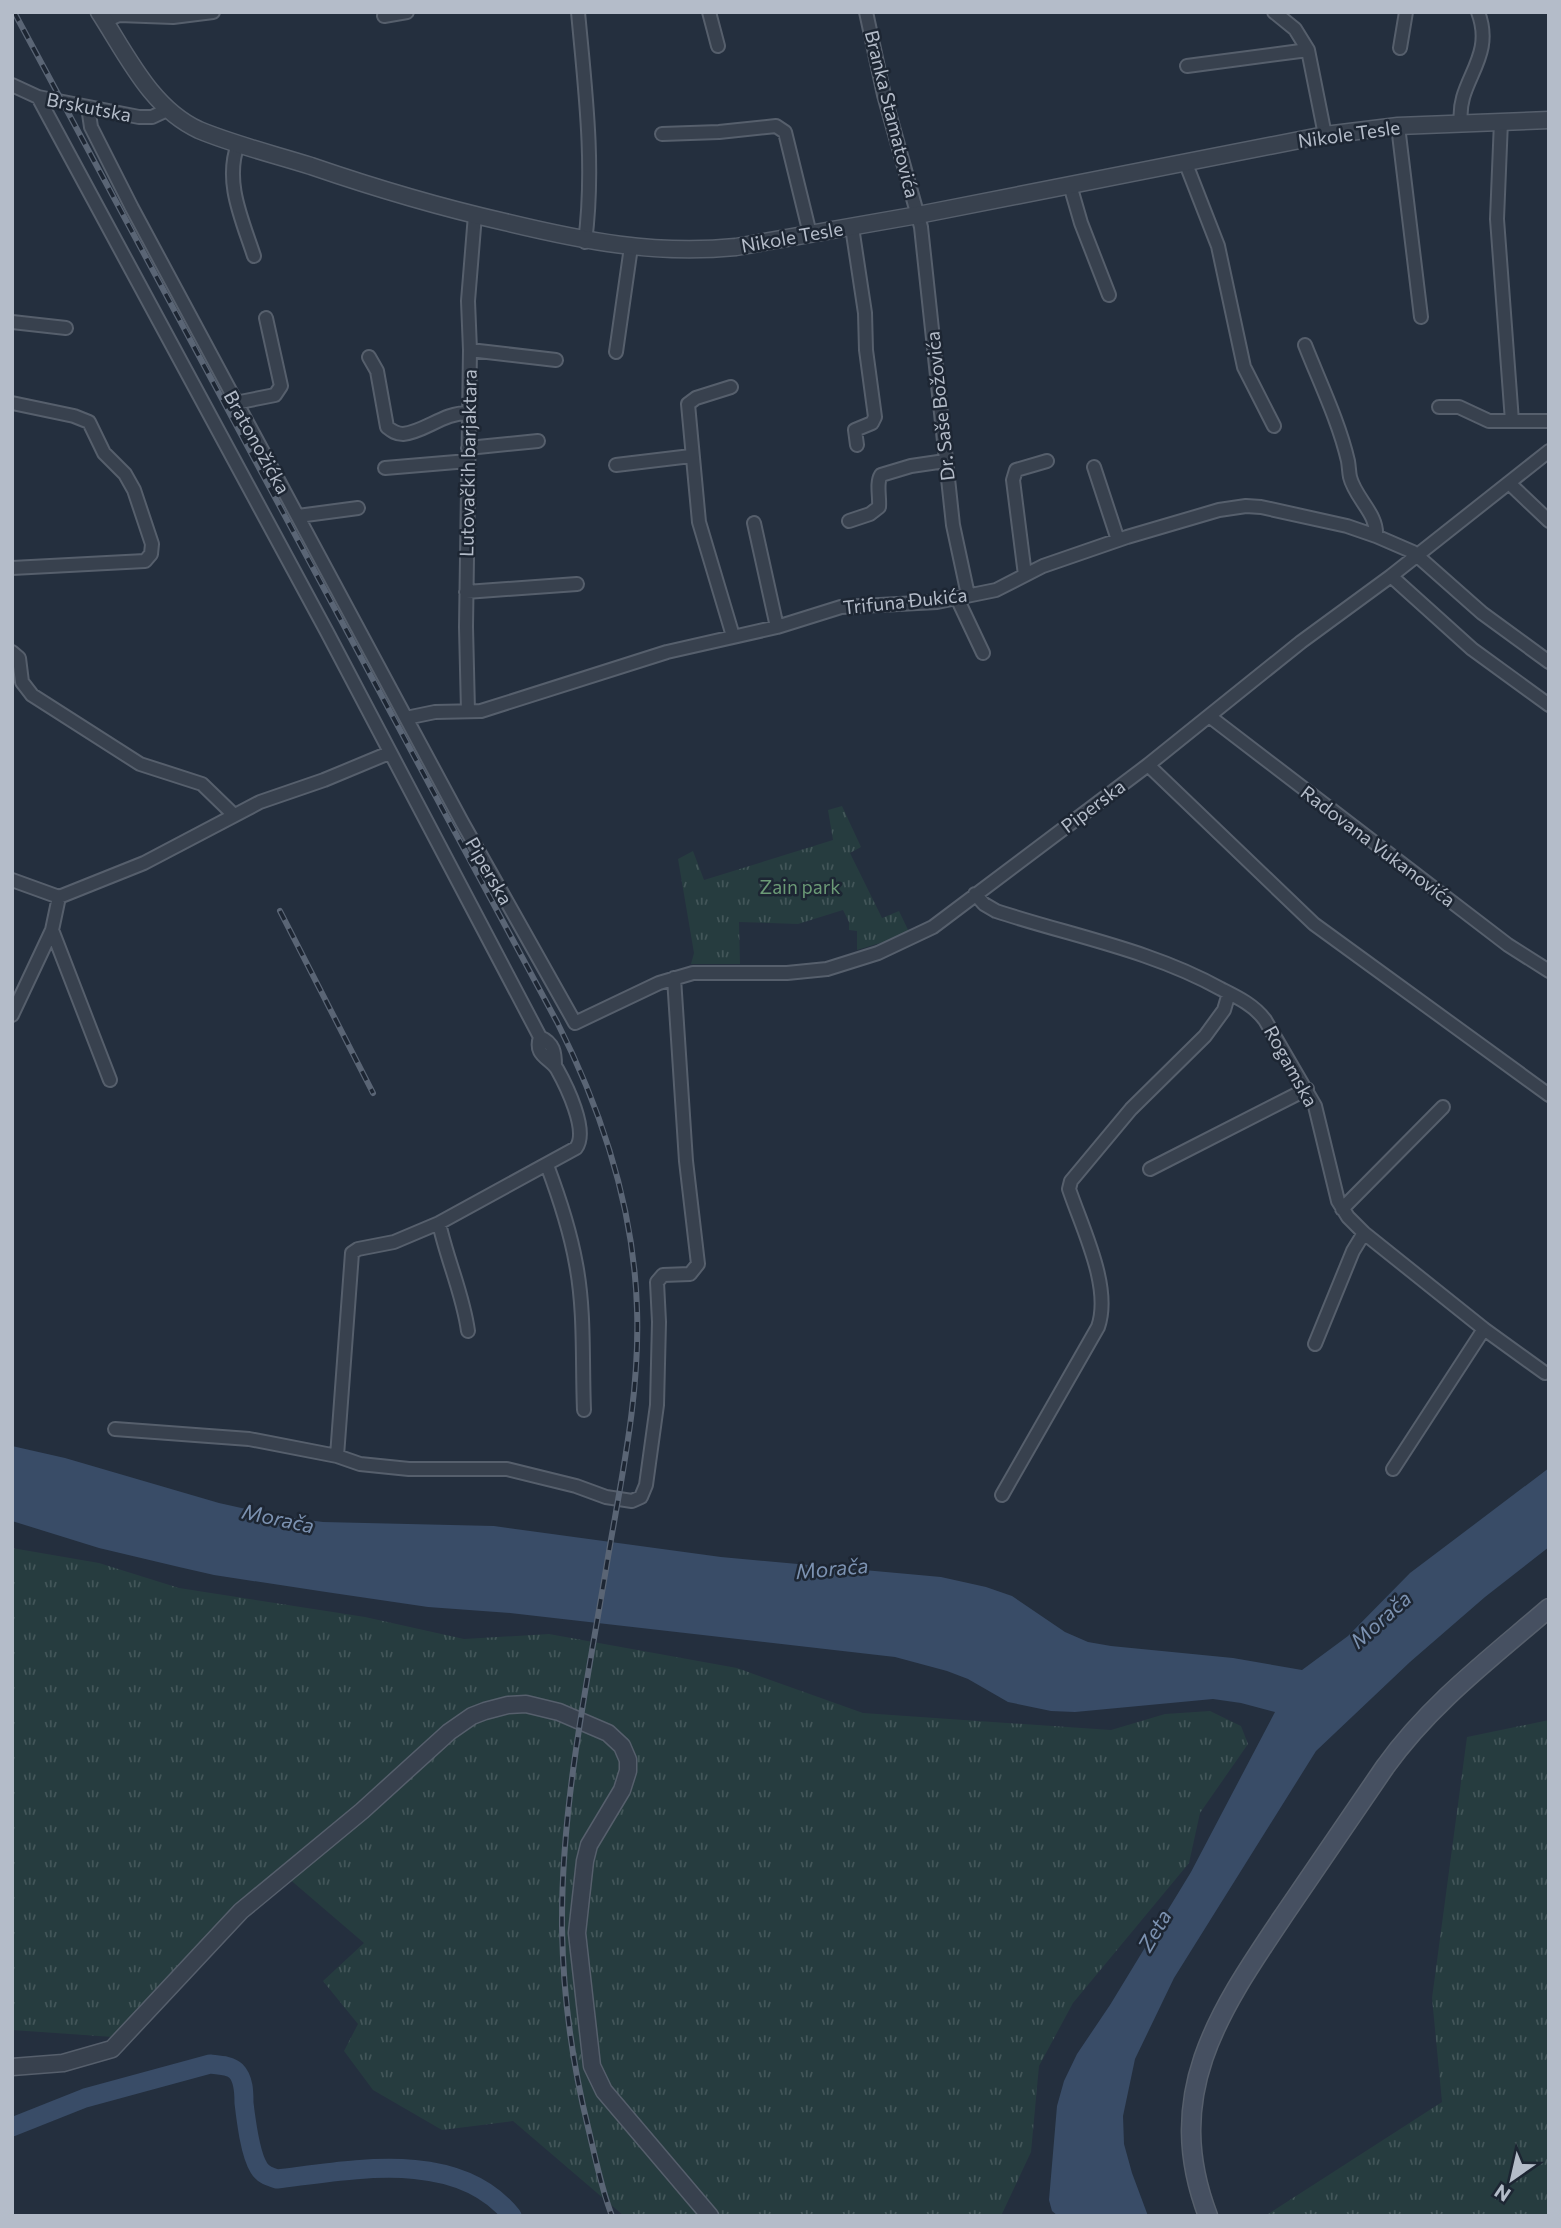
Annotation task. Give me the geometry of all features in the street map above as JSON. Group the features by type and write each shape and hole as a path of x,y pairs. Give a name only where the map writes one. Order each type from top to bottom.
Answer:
{"main road":[{"path":"1208,2216 1196,2175 1192,2119 1202,2060 1226,2003 1407,1738 1448,1695 1549,1608"}],"street":[{"path":"102,17 173,17 213,12"},
{"path":"384,16 407,12"},
{"path":"578,12 590,208 585,242"},
{"path":"709,12 718,46"},
{"name":"Branka Stamatovića","path":"866,12 884,95 918,215"},
{"path":"1274,12 1295,29 1308,50 1325,135"},
{"path":"1400,48 1406,12"},
{"path":"1461,122 1461,103 1483,45 1484,29 1478,12"},
{"name":"Nikole Tesle","path":"102,17 141,78 167,110 190,126 238,144 475,215 585,242 631,247 709,250 810,234 1186,164 1325,135 1461,122 1549,120"},
{"path":"1187,66 1308,50"},
{"name":"Brskutska","path":"12,85 38,97 147,118 167,110"},
{"path":"38,97 314,608 540,1037 538,1046 541,1054 555,1066 578,1120 581,1139 576,1148 439,1223 394,1242 358,1249 352,1254 337,1456"},
{"name":"Bratonožićka","path":"88,107 91,127 235,403 406,718"},
{"path":"1501,121 1497,219 1512,421"},
{"path":"662,134 776,126 781,128 785,132 810,234"},
{"path":"1398,127 1421,317"},
{"path":"238,144 232,161 233,194 254,256"},
{"path":"1186,164 1218,246 1244,367 1274,426"},
{"path":"1070,185 1081,223 1109,295"},
{"name":"Lutovačkih barjaktara","path":"468,711 468,302 475,215"},
{"name":"Dr. Saše Božovića","path":"918,215 963,597 984,653"},
{"path":"852,227 865,313 866,350 875,417 872,423 855,430 857,445"},
{"path":"616,352 631,247"},
{"path":"235,403 275,394 281,386 266,318"},
{"path":"12,322 66,328"},
{"path":"1305,345 1342,441 1350,477 1373,520 1376,536"},
{"path":"470,350 556,360"},
{"path":"369,357 377,371 387,427 394,432 405,433 438,419 469,413"},
{"path":"731,387 696,398 688,404 699,522 733,636"},
{"path":"12,403 89,422 104,453 125,474 134,490 152,544 151,554 145,561 12,568"},
{"path":"1439,407 1459,407 1489,421 1549,421"},
{"path":"468,448 538,441"},
{"name":"Piperska","path":"406,718 572,1025 659,983 693,973 804,973 848,964 926,931 1148,765 1301,642 1417,556 1549,451"},
{"path":"616,465 691,456"},
{"path":"385,468 468,461"},
{"path":"849,521 879,507 878,479 881,475 911,466 945,461"},
{"path":"1025,575 1013,480 1016,470 1046,461"},
{"path":"1094,467 1118,540"},
{"path":"1509,483 1549,521"},
{"name":"Trifuna Đukića","path":"468,711 481,711 667,652 777,627 841,607 937,602 996,590 1043,566 1118,540 1219,510 1247,506 1347,526 1376,536 1417,556 1482,613 1549,662"},
{"path":"298,516 358,508"},
{"path":"754,523 777,627"},
{"path":"1391,576 1472,649 1549,705"},
{"path":"466,592 577,584"},
{"path":"12,653 19,659 22,682 32,695 140,764 202,784 234,816"},
{"path":"406,718 435,712 468,711"},
{"name":"Radovana Vukanovića","path":"1209,716 1508,945 1549,971"},
{"path":"12,880 59,897 144,863 260,802 324,780 389,753"},
{"path":"1148,765 1314,924 1549,1095"},
{"name":"Rogamska","path":"975,894 984,904 996,911 1159,960 1201,978 1261,1014 1315,1106 1342,1209 1364,1233 1484,1329 1545,1373"},
{"path":"12,1015 52,930 59,897"},
{"path":"52,930 110,1080"},
{"path":"115,1429 249,1439 337,1456 360,1464 409,1469 507,1469 576,1486 606,1497 632,1501 640,1497 646,1485 657,1405 657,1282 663,1275 690,1274 698,1264 686,1161 674,978"},
{"path":"1002,1495 1093,1336 1102,1315 1099,1278 1069,1189 1071,1181 1131,1109 1205,1036 1224,1010 1229,993"},
{"path":"1150,1169 1307,1089"},
{"path":"1342,1209 1443,1107"},
{"path":"547,1165 559,1198 576,1263 581,1306 584,1409"},
{"path":"439,1223 446,1255 464,1304 468,1331"},
{"path":"1315,1344 1353,1251 1364,1233"},
{"path":"1393,1469 1484,1329"},
{"path":"12,2067 63,2063 111,2049 241,1911 362,1811 449,1732 472,1716 496,1707 517,1704 540,1706 608,1733 626,1753 628,1771 622,1790 594,1834 585,1861 577,1933 592,2066 604,2091 710,2216"}],"green space":[{"name":"Zain park","path":"842,806 861,847 850,853 882,918 899,911 910,934 857,950 857,931 849,930 849,922 843,910 798,924 739,922 740,964 691,964 694,953 678,859 693,851 704,880 833,840 828,810"},
{"path":"12,1548 99,1563 179,1588 365,1617 464,1639 549,1634 737,1668 863,1713 1111,1730 1165,1714 1210,1711 1241,1726 1248,1744 1200,1813 1189,1863 1073,2003 1039,2066 1031,2152 1001,2216 624,2216 513,2121 442,2130 373,2090 344,2051 358,2024 323,1981 364,1943 280,1871 194,1950 113,2037 12,2030"},
{"path":"1549,1720 1549,2216 1265,2216 1442,2102 1432,1998 1467,1737"}],"water":[{"name":"Morača","path":"12,1446 65,1458 219,1503 277,1516 323,1522 494,1526 721,1557 941,1577 1012,1596 1065,1632 1088,1642 1233,1658 1302,1670 1348,1636 1410,1573 1549,1468 1549,1547 1485,1597 1410,1662 1316,1751 1174,1978 1135,2059 1123,2116 1124,2144 1148,2216 1058,2216 1052,2211 1049,2200 1057,2106 1064,2081 1077,2054 1191,1872 1275,1712 1213,1699 1075,1712 1051,1711 1008,1702 968,1679 895,1657 510,1613 428,1607 214,1575 99,1548 12,1521"}],"waterway":[{"path":"12,2127 85,2098 210,2064 224,2066 233,2069 241,2078 251,2146 259,2168 267,2175 277,2179 370,2169 434,2172 463,2180 489,2195 512,2216"}],"railway":[{"path":"14,12 557,1022 588,1090 613,1161 630,1234 635,1272 636,1372 624,1465 584,1695 571,1788 562,1927 566,2003 573,2053 596,2161 612,2216"},
{"path":"280,911 373,1093"}],"water label":[{"name":"Zeta","path":"1155,1931"}]}
